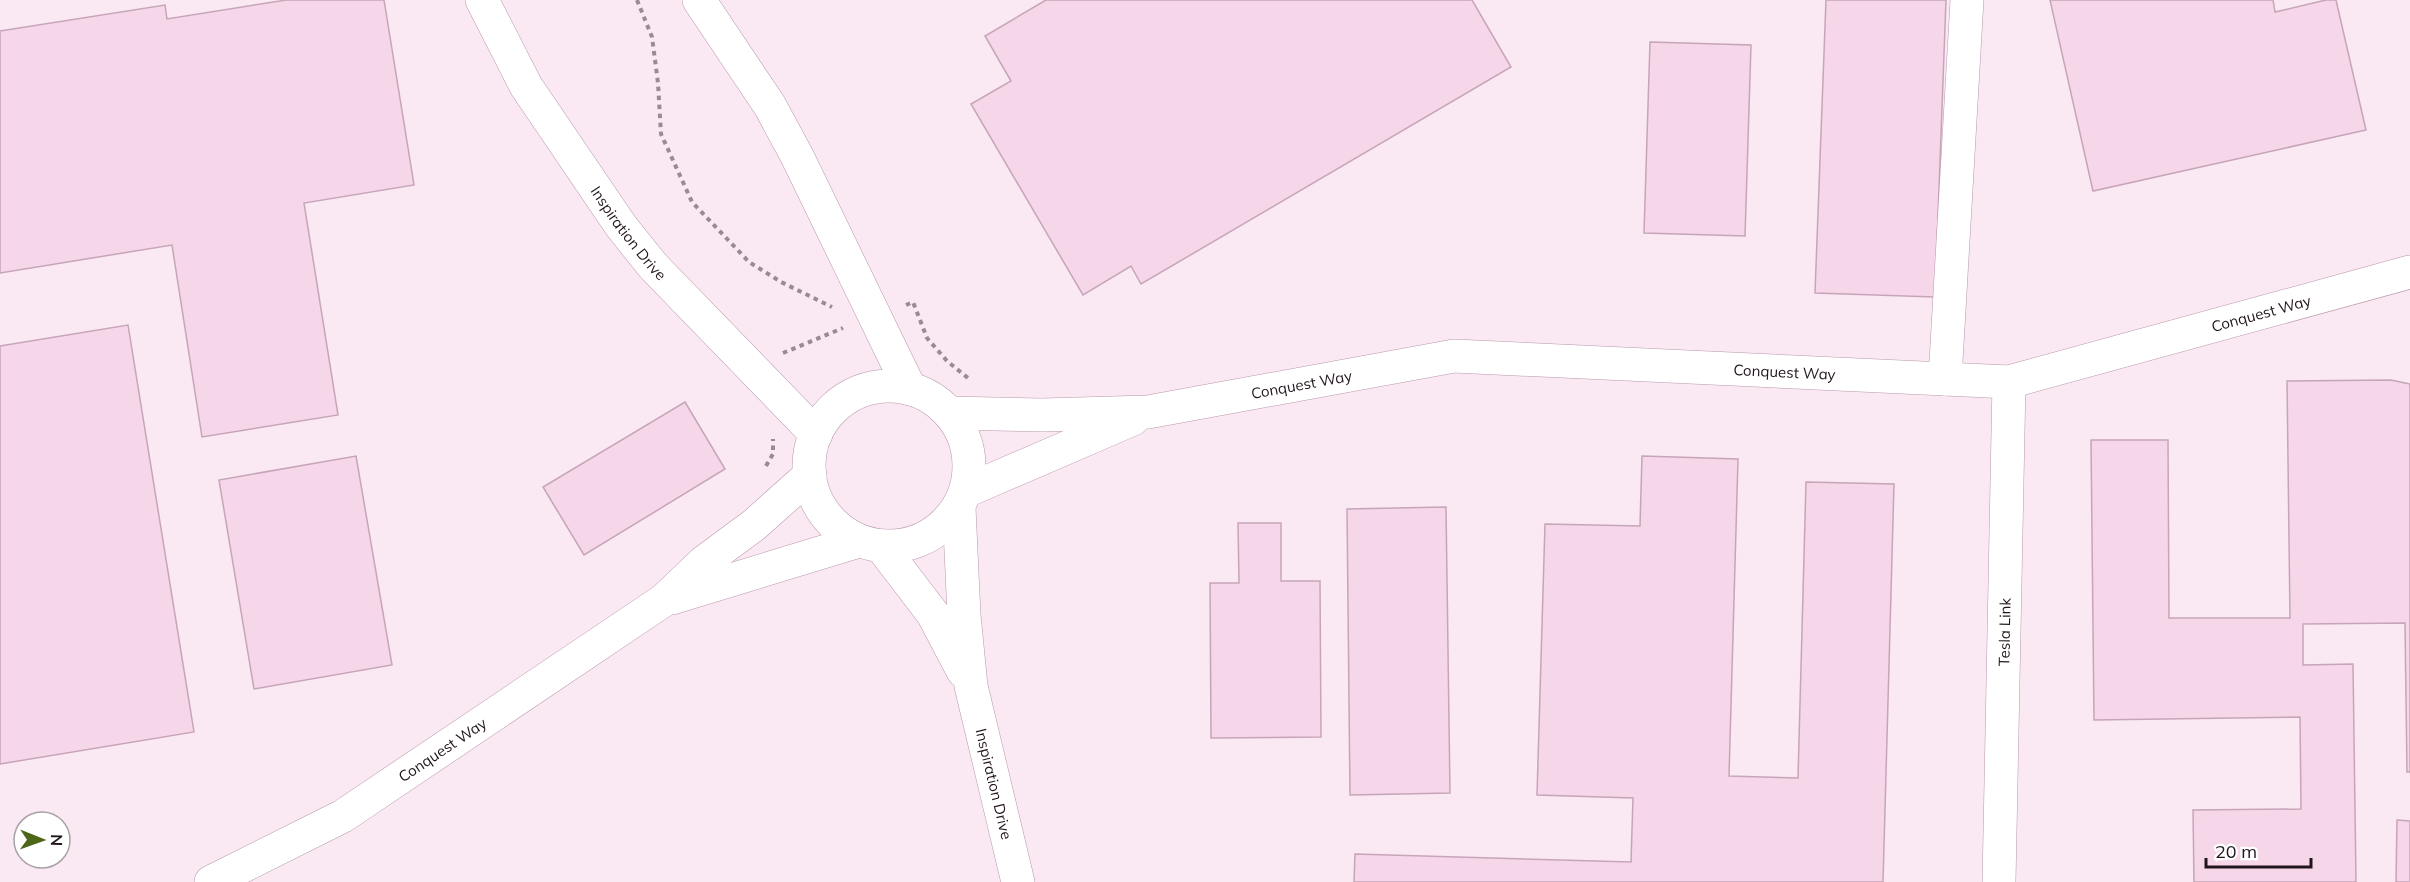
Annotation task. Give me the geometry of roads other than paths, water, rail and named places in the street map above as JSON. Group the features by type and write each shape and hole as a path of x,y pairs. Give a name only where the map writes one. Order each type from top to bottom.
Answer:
{"street":[{"name":"Inspiration Drive","path":"482,0 526,86 621,226 653,266 816,434"},
{"path":"699,0 771,106 798,156 910,389"},
{"path":"1945,379 1967,0"},
{"name":"Conquest Way","path":"950,413 1042,415 1149,412 1454,356 2009,382 2410,272"},
{"name":"Tesla Link","path":"1999,882 2009,382"},
{"path":"888,386 910,389 932,398 950,413 964,437 969,464 962,499 944,525 926,538 904,545 870,544 841,530 825,515 815,496 810,475 810,454 816,434 828,414 845,399 866,389 888,386"},
{"name":"Conquest Way","path":"962,499 1149,412"},
{"name":"Conquest Way","path":"211,882 343,816 664,600 704,562 810,475"},
{"name":"Inspiration Drive","path":"962,499 964,615 971,686 1018,882"},
{"name":"Inspiration Drive","path":"870,544 933,614 971,686"},
{"name":"Conquest Way","path":"664,600 870,544"}]}
